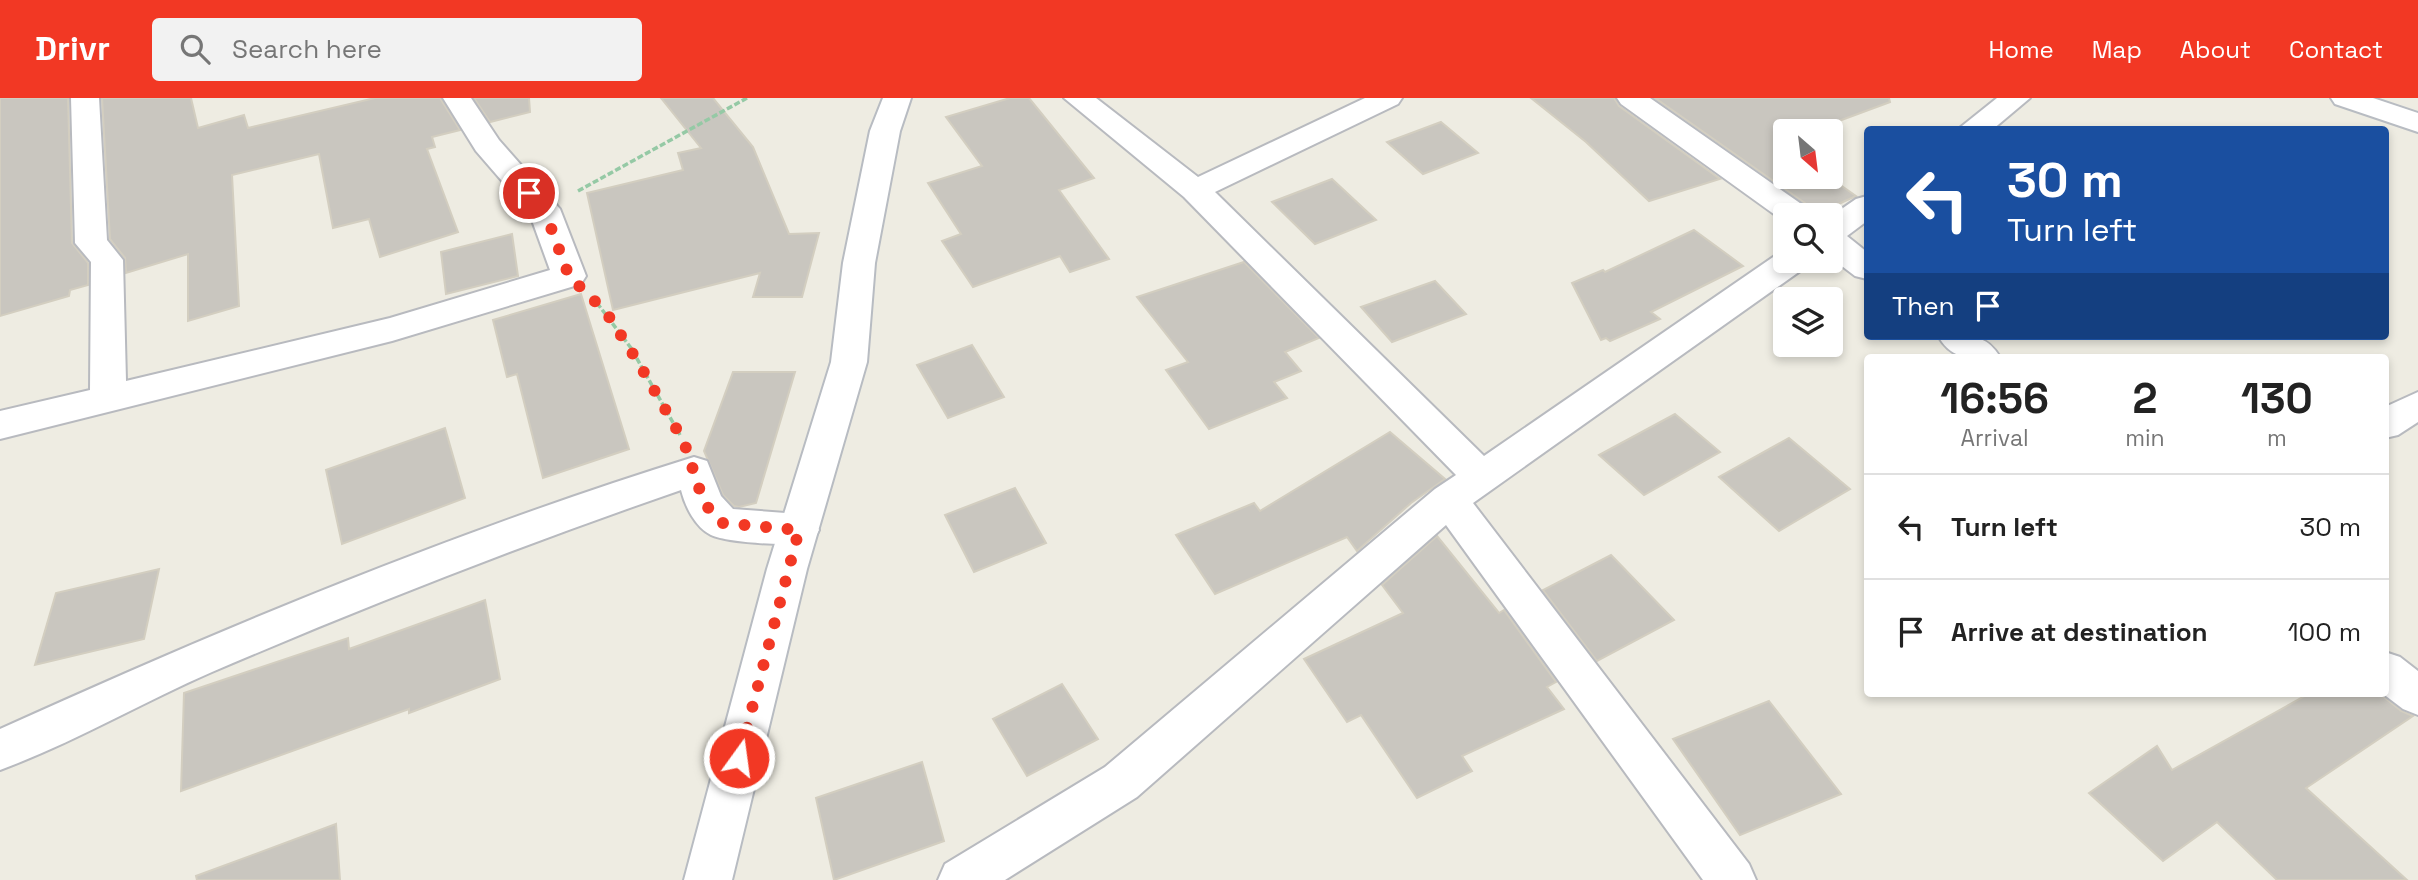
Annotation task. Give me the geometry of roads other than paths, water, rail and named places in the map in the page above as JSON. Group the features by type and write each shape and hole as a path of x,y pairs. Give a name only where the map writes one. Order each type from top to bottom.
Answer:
{"street":[{"path":"85,98 92,243 107,260 108,398"},
{"path":"0,425 392,329 569,276 544,209 487,145 457,98"},
{"path":"708,880 799,530 849,362 859,263 885,131 897,98"},
{"path":"1078,98 1195,190 1465,489 1732,880"},
{"path":"1195,190 1388,98"},
{"path":"1631,98 1779,203"},
{"path":"1978,126 2016,98"},
{"path":"2345,98 2418,123"},
{"path":"1843,224 1864,208"},
{"path":"1843,250 1864,266"},
{"path":"962,880 1121,782 1465,489 1774,273"},
{"path":"1960,340 1978,354"},
{"path":"2389,423 2418,405"},
{"path":"0,750 196,660 411,572 577,510 694,471 704,503 722,523 799,530"},
{"path":"2389,673 2418,696"}]}
